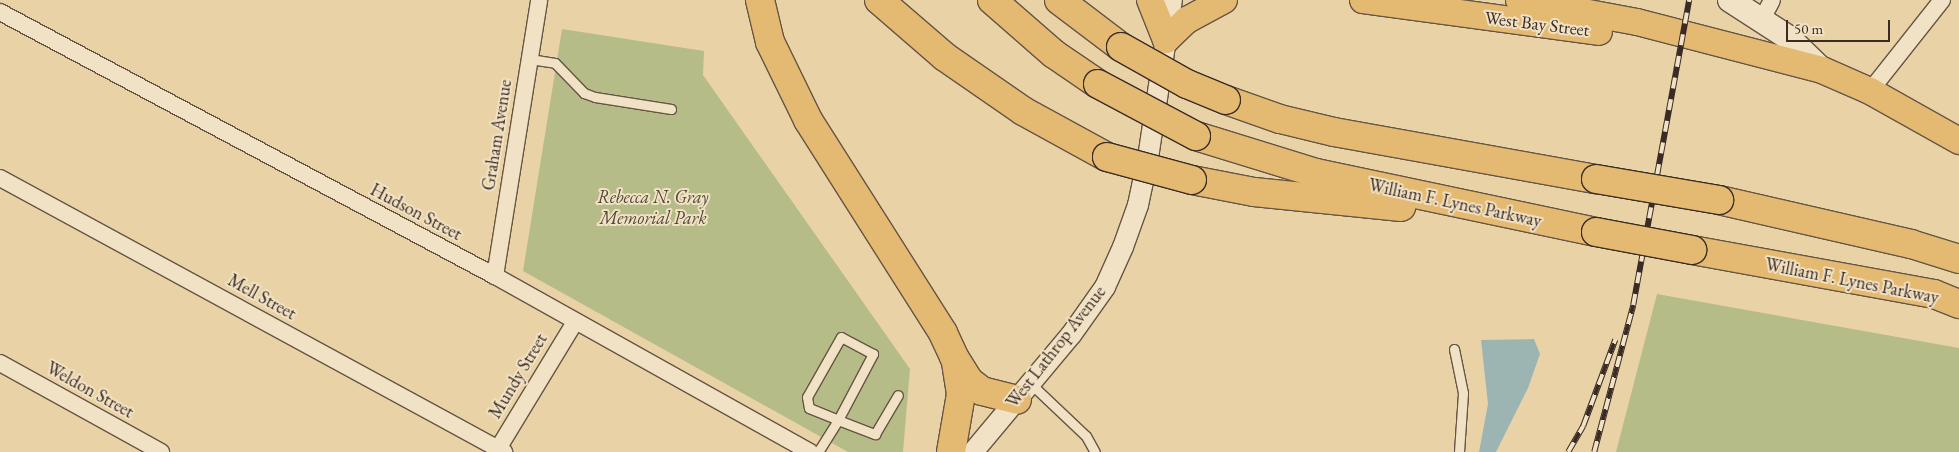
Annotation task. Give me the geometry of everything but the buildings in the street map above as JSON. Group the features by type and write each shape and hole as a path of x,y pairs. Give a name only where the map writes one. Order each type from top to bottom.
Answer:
{"highway":[{"path":"760,0 770,42 808,120 942,333 969,381 982,391 1023,392"},
{"path":"879,0 945,57 1022,111 1108,157 1192,180 1254,192 1421,209 1596,232"},
{"name":"William F. Lynes Parkway","path":"992,0 1054,54 1098,84 1196,136 1251,156 1316,173 1596,232 1934,294 1959,304"},
{"path":"1059,0 1121,47 1186,84 1280,119 1334,132 1719,200 1911,244 1959,259"},
{"path":"951,452 961,394 960,375 954,356"}],"main road":[{"path":"1150,0 1166,40 1187,20 1224,0"},
{"name":"West Bay Street","path":"1363,0 1629,35 1682,36"},
{"name":"West Bay Street","path":"1519,0 1637,22 1682,36 1752,50 1822,70 1870,90 1959,141"},
{"path":"1730,0 1767,10 1790,38 1822,70"}],"street":[{"name":"Graham Avenue","path":"495,276 539,0"},
{"name":"West Lathrop Avenue","path":"973,452 1071,335 1105,287 1124,247 1138,205 1148,158 1172,0"},
{"path":"1870,90 1942,0"},
{"name":"Hudson Street","path":"0,12 495,276 810,452"},
{"name":"Mell Street","path":"0,178 500,451"},
{"name":"Mundy Street","path":"500,451 575,322"},
{"name":"Weldon Street","path":"0,363 161,452"}],"lane":[{"path":"530,58 555,63 584,93 595,97 671,109"},
{"path":"818,452 838,420 873,354 841,337 807,397 809,408 838,420 875,434 898,395"},
{"path":"1454,349 1463,393 1459,452"},
{"path":"1023,392 1086,436 1095,452"}],"green space":[{"name":"Rebecca N. Gray Memorial Park","path":"562,29 704,51 703,75 910,369 903,452 848,452 523,271"},
{"path":"1657,294 1959,348 1959,452 1616,452"}],"water":[{"path":"1534,339 1540,354 1528,388 1496,452 1479,452 1488,404 1481,340"}],"railway":[{"path":"1594,452 1633,305 1689,0"},
{"path":"1568,452 1583,426 1615,340"}]}
